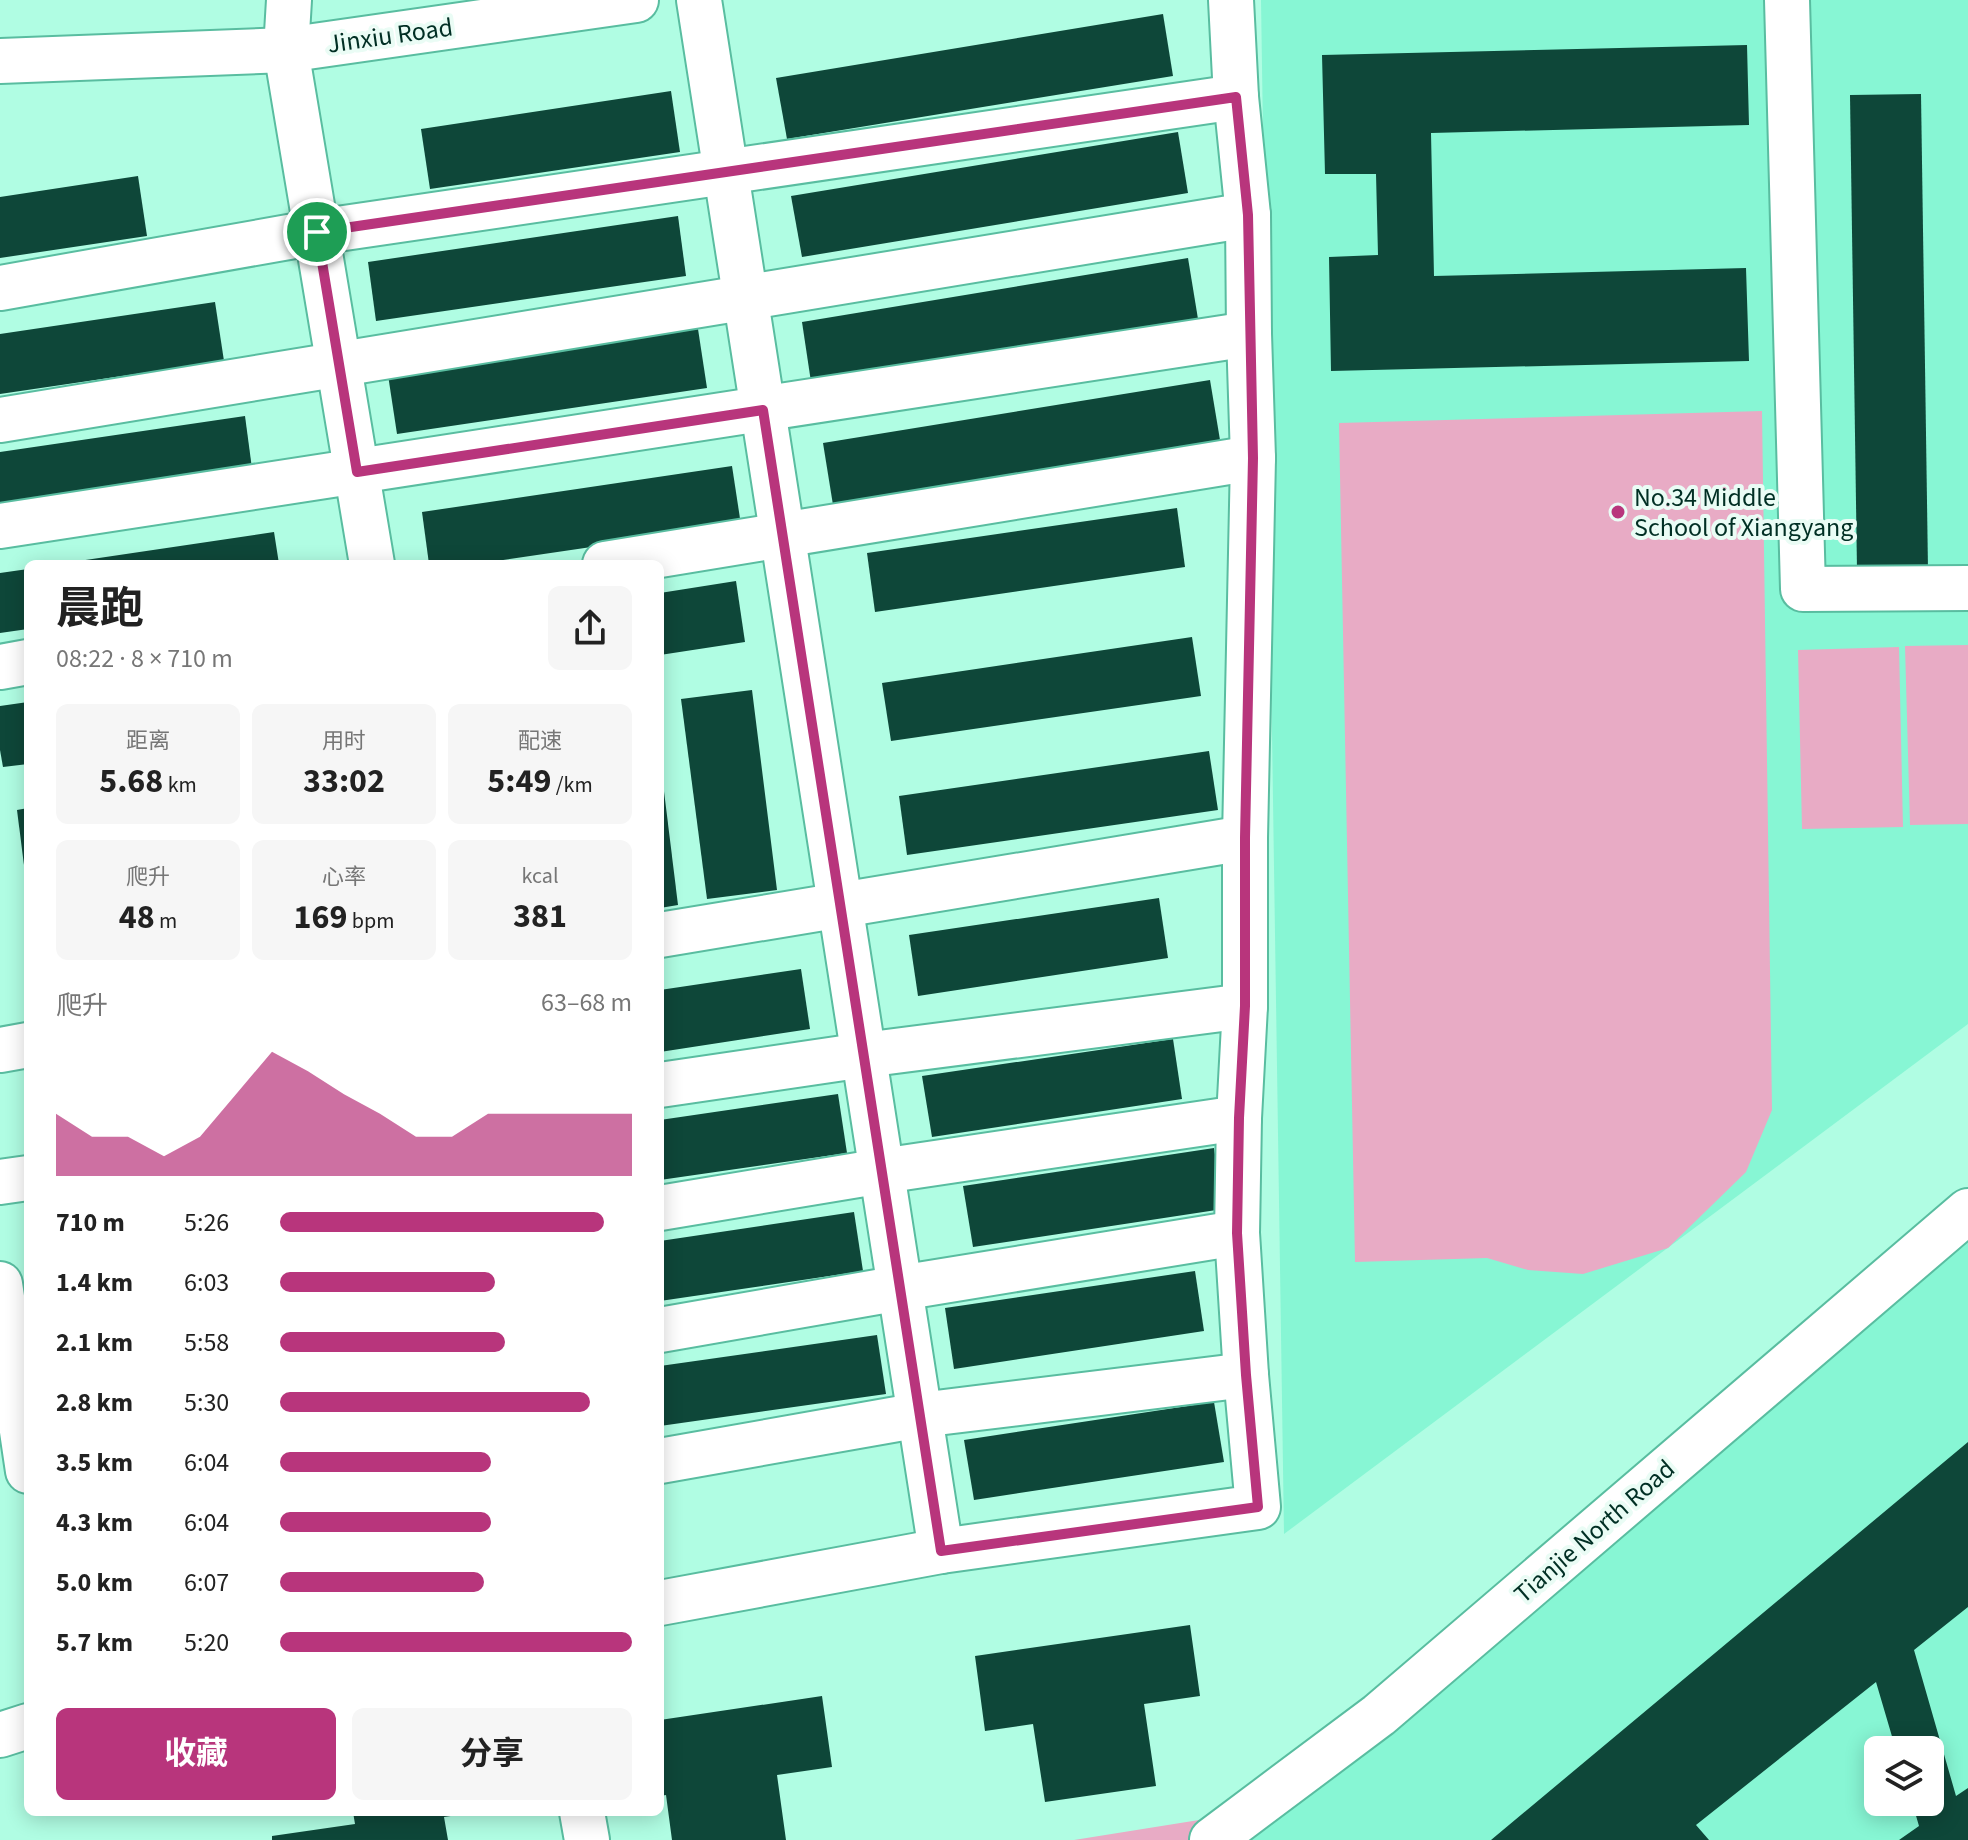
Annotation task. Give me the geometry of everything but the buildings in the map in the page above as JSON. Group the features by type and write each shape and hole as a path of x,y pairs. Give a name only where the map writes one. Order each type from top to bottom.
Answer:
{"street":[{"path":"289,0 286,50 371,560"},
{"name":"Jinxiu Road","path":"0,61 286,50 636,0"},
{"path":"699,0 941,1551"},
{"path":"664,1602 941,1551 1258,1507 1237,1233 1245,1006 1245,838 1253,458 1248,215 1236,97 1231,0"},
{"path":"1787,0 1803,589 1968,588"},
{"path":"0,288 317,232 1236,97"},
{"path":"0,420 1248,215"},
{"path":"0,526 1249,334"},
{"path":"629,560 1253,458"},
{"path":"0,667 24,663"},
{"path":"664,934 1245,838"},
{"path":"664,1084 1245,1006"},
{"path":"0,1050 24,1046"},
{"path":"664,1207 882,1171 1239,1118"},
{"path":"0,1182 24,1179"},
{"name":"Tianjie North Road","path":"1212,1840 1379,1715 1968,1211"},
{"path":"664,1329 1237,1233"},
{"path":"11,1306 24,1425"},
{"path":"664,1460 920,1415 1246,1375"},
{"path":"0,1735 24,1727"},
{"path":"583,1816 587,1840"}],"shaded area":[{"name":"No.34 Middle School of Xiangyang","path":"1261,0 1968,0 1968,1024 1284,1534"},
{"path":"1762,411 1772,1110 1746,1172 1668,1248 1583,1274 1528,1270 1487,1258 1355,1262 1339,423"},
{"path":"1968,645 1968,824 1910,825 1905,646"},
{"path":"1899,647 1903,827 1802,829 1798,650"},
{"path":"1968,1211 1968,1840 1212,1840"},
{"path":"1249,1812 1212,1840 1074,1840"}],"place":[{"name":"No.34 Middle School of Xiangyang","path":"1618,512"}],"route":[{"path":"1236,97 1248,215 1253,458 1245,838 1245,1006 1237,1233 1258,1507 941,1551 763,410 357,472 317,232 1236,97"}]}
